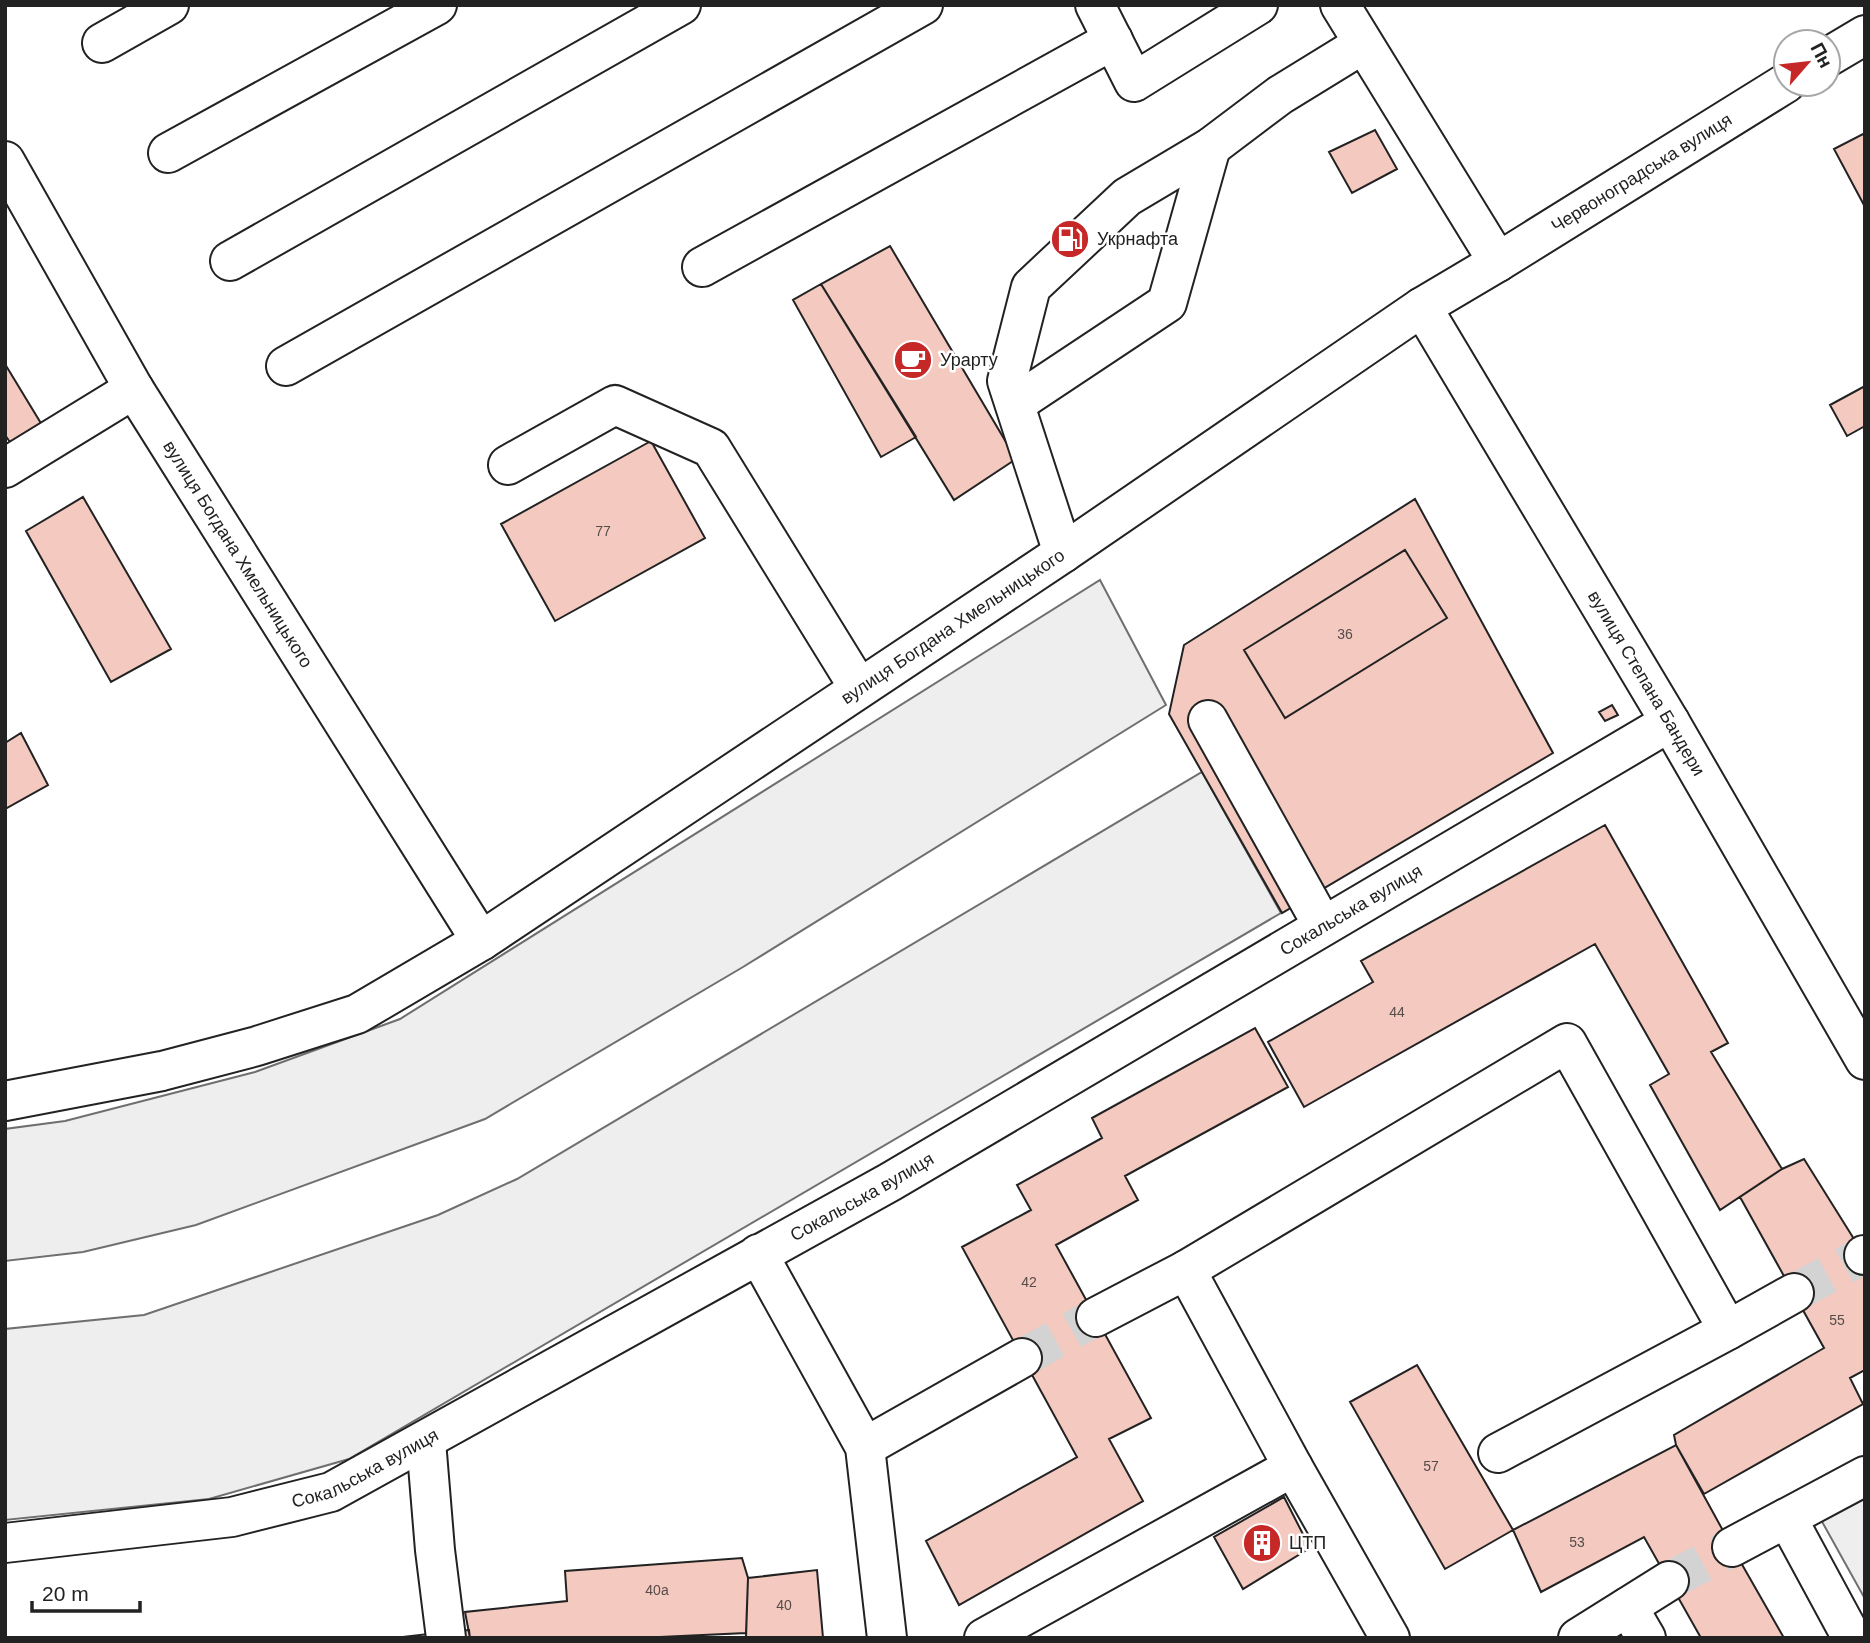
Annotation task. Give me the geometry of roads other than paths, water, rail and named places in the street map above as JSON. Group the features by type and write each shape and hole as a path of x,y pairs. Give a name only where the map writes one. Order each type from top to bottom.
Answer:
{"street":[{"path":"102,43 169,5"},
{"path":"168,153 437,5"},
{"path":"230,261 681,5"},
{"path":"286,366 923,5"},
{"path":"1095,5 1134,82 1258,5"},
{"path":"1340,5 1498,262"},
{"path":"1842,49 1865,35"},
{"path":"702,267 1113,40"},
{"path":"1063,553 1007,381 1031,287 1127,197 1211,147 1280,95 1363,44"},
{"name":"Червоноградська вулиця","path":"1422,307 1772,92"},
{"path":"1015,404 1167,303 1211,147"},
{"name":"вулиця Богдана Хмельницького","path":"6,164 134,389 481,940"},
{"name":"вулиця Богдана Хмельницького","path":"5,1101 162,1071 257,1046 357,1014 481,940 1063,553 1422,307"},
{"name":"вулиця Степана Бандери","path":"1422,307 1670,722 1865,1060"},
{"path":"5,468 134,389"},
{"path":"508,466 615,405 711,448 859,688"},
{"path":"1208,720 1323,926"},
{"name":"Сокальська вулиця","path":"5,1542 232,1517 331,1493 890,1182 1670,722"},
{"path":"1096,1317 1186,1270 1567,1043 1728,1330"},
{"path":"758,1254 865,1447 887,1638"},
{"path":"1186,1270 1390,1638"},
{"path":"1498,1453 1794,1293"},
{"path":"865,1447 1022,1357"},
{"path":"426,1441 446,1638"},
{"path":"984,1638 1293,1467"},
{"path":"1732,1547 1865,1476"},
{"path":"1787,1518 1852,1638"},
{"path":"1578,1638 1637,1622 1669,1581"}],"tunnel":[{"path":"1794,1293 1864,1255"},
{"path":"1022,1358 1096,1317"},
{"path":"1669,1581 1732,1547"}],"place":[{"name":"Укрнафта","path":"1070,239"},
{"name":"Урарту","path":"913,360"},
{"name":"ЦТП","path":"1262,1543"}]}
